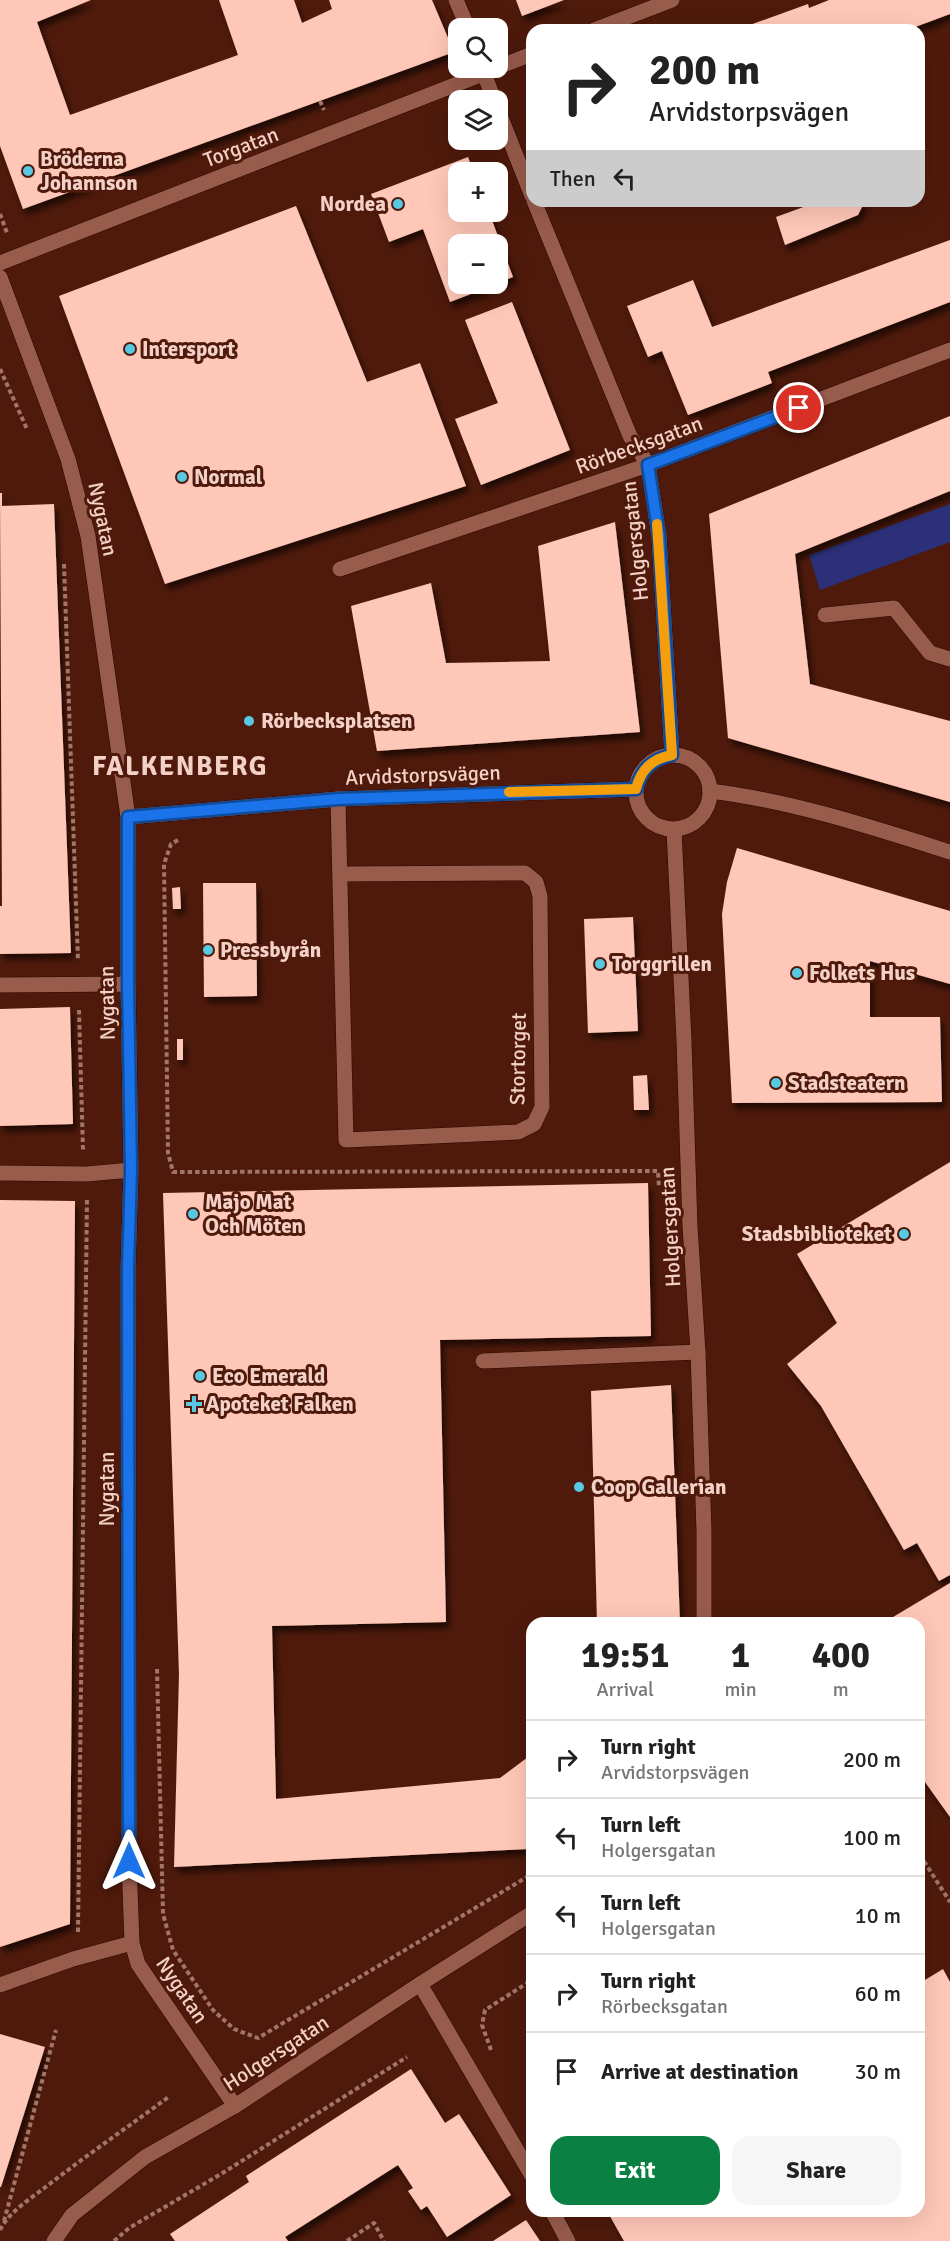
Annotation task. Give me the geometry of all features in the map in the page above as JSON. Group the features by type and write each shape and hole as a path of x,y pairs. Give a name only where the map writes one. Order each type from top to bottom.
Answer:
{"street":[{"path":"456,0 464,18"},
{"path":"610,24 672,0"},
{"name":"Torgatan","path":"508,63 526,56"},
{"name":"Torgatan","path":"0,263 467,78"},
{"path":"508,135 526,181"},
{"name":"Holgersgatan","path":"536,207 630,436 648,465 659,536 672,755"},
{"name":"Nygatan","path":"0,277 68,459 88,536 128,817 131,1170 128,1269 129,1861 132,1943 138,1964 235,2106"},
{"name":"Rörbecksgatan","path":"340,569 648,465 950,350"},
{"path":"825,615 894,608 930,653 950,659"},
{"path":"672,755 683,757 699,765 706,774 710,791 707,808 700,818 691,825 674,830 659,827 646,818 638,804 636,789 648,765 656,759 672,755"},
{"name":"Arvidstorpsvägen","path":"128,817 338,799 636,789"},
{"path":"710,791 740,795 851,821 950,852"},
{"name":"Stortorget","path":"338,799 346,1140 518,1132 534,1124 542,1107 540,896 536,882 525,873 340,874"},
{"name":"Holgersgatan","path":"674,830 690,1226 698,1352 704,1532 704,1617"},
{"path":"0,985 128,984"},
{"path":"0,1173 87,1174 131,1170"},
{"path":"483,1361 698,1352"},
{"name":"Holgersgatan","path":"54,2241 72,2215 146,2157 235,2106 420,1984 526,1918"},
{"path":"0,1985 73,1959 132,1943"},
{"path":"420,1984 526,2166"},
{"path":"555,2217 568,2241"}],"path":[{"path":"0,369 28,433"},
{"path":"63,554 83,1156 87,1174 77,1941"},
{"path":"180,839 171,844 164,864 168,1153 173,1172 658,1171 659,1188"},
{"path":"157,1660 163,1914 173,1950 213,2010 234,2029 258,2038 526,1878"},
{"path":"925,1862 950,1902"},
{"path":"485,2010 526,1984"},
{"path":"0,2230 56,2030"},
{"path":"114,2241 129,2228 221,2174 407,2057"},
{"path":"4,2222 87,2155 170,2096"},
{"path":"347,2241 374,2223 384,2241"}],"shaded area":[{"path":"950,504 950,542 820,590 809,555"}],"building":[{"path":"0,0 91,0 37,22 70,115 238,55 219,0 294,0 302,23 332,9 329,0 432,0 448,38 448,54 23,209 0,146"},
{"path":"516,0 564,0 522,16"},
{"path":"829,0 950,0 950,14 923,24 753,24 808,4 809,8"},
{"path":"468,157 470,162 455,162"},
{"path":"448,165 448,222 493,222 497,234 448,234 448,294 471,294 450,302 423,229 389,242 371,194"},
{"path":"296,206 367,382 420,363 466,486 165,584 59,296"},
{"path":"804,207 862,207 858,215 785,245 776,217"},
{"path":"950,240 950,302 768,372 772,383 688,415 662,351 648,357 627,306 693,280 712,327"},
{"path":"508,263 513,277 508,279"},
{"path":"512,302 570,450 481,485 455,419 498,403 465,320"},
{"path":"950,416 950,491 795,554 810,684 950,721 950,802 728,738 709,514"},
{"path":"0,493 2,493 2,506 54,504 71,953 0,954 0,906 2,906"},
{"path":"615,522 640,732 377,751 351,606 431,583 446,663 550,661 538,546"},
{"name":"Folkets Hus","path":"737,848 950,911 950,984 870,961 870,1017 940,1017 942,1102 732,1103 722,914 727,882"},
{"path":"203,883 256,883 257,996 204,997"},
{"path":"180,887 181,909 173,909 172,888"},
{"path":"633,917 638,1031 588,1033 584,919"},
{"path":"70,1007 73,1124 0,1126 0,1009"},
{"path":"177,1039 183,1039 183,1060 177,1060"},
{"path":"647,1075 649,1110 634,1110 633,1076"},
{"path":"950,1162 950,1575 939,1581 917,1543 904,1550 821,1406 787,1364 837,1323 797,1254"},
{"path":"648,1183 651,1336 440,1340 446,1622 272,1626 276,1799 500,1778 526,1758 526,1849 174,1867 179,1674 163,1193"},
{"path":"0,1200 75,1201 70,1924 0,1947"},
{"path":"671,1385 680,1617 597,1617 591,1391"},
{"path":"950,1583 950,1817 925,1782 925,1617 893,1617"},
{"path":"943,1969 950,1982 950,2241 624,2241 610,2217 925,2217 925,1980"},
{"path":"0,2034 45,2047 1,2187 0,2187"},
{"path":"411,2069 445,2123 459,2114 511,2195 447,2237 427,2206 421,2210 408,2191 413,2188 398,2165 285,2237 288,2241 175,2241 170,2234 249,2182 246,2176"},
{"path":"526,2220 540,2241 493,2241"}],"slow traffic":[{"path":"509,792 636,789 648,765 656,759 672,755 657,524"}],"place":[{"name":"Bröderna Johannson","path":"28,171"},
{"name":"Nordea","path":"398,204"},
{"name":"Intersport","path":"130,349"},
{"name":"Normal","path":"182,477"},
{"name":"Rörbecksplatsen","path":"249,721"},
{"name":"Pressbyrån","path":"208,950"},
{"name":"Torggrillen","path":"600,964"},
{"name":"Folkets Hus","path":"797,973"},
{"name":"Stadsteatern","path":"776,1083"},
{"name":"Majo Mat Och Möten","path":"193,1214"},
{"name":"Stadsbiblioteket","path":"904,1234"},
{"name":"Eco Emerald","path":"200,1376"},
{"name":"Apoteket Falken","path":"194,1404"},
{"name":"Coop Gallerian","path":"579,1487"}],"district":[{"name":"FALKENBERG","path":"180,766"}],"route":[{"path":"129,1861 128,1269 131,1170 128,817 338,799 636,789 648,765 656,759 672,755 659,536 648,465 799,408"}]}
